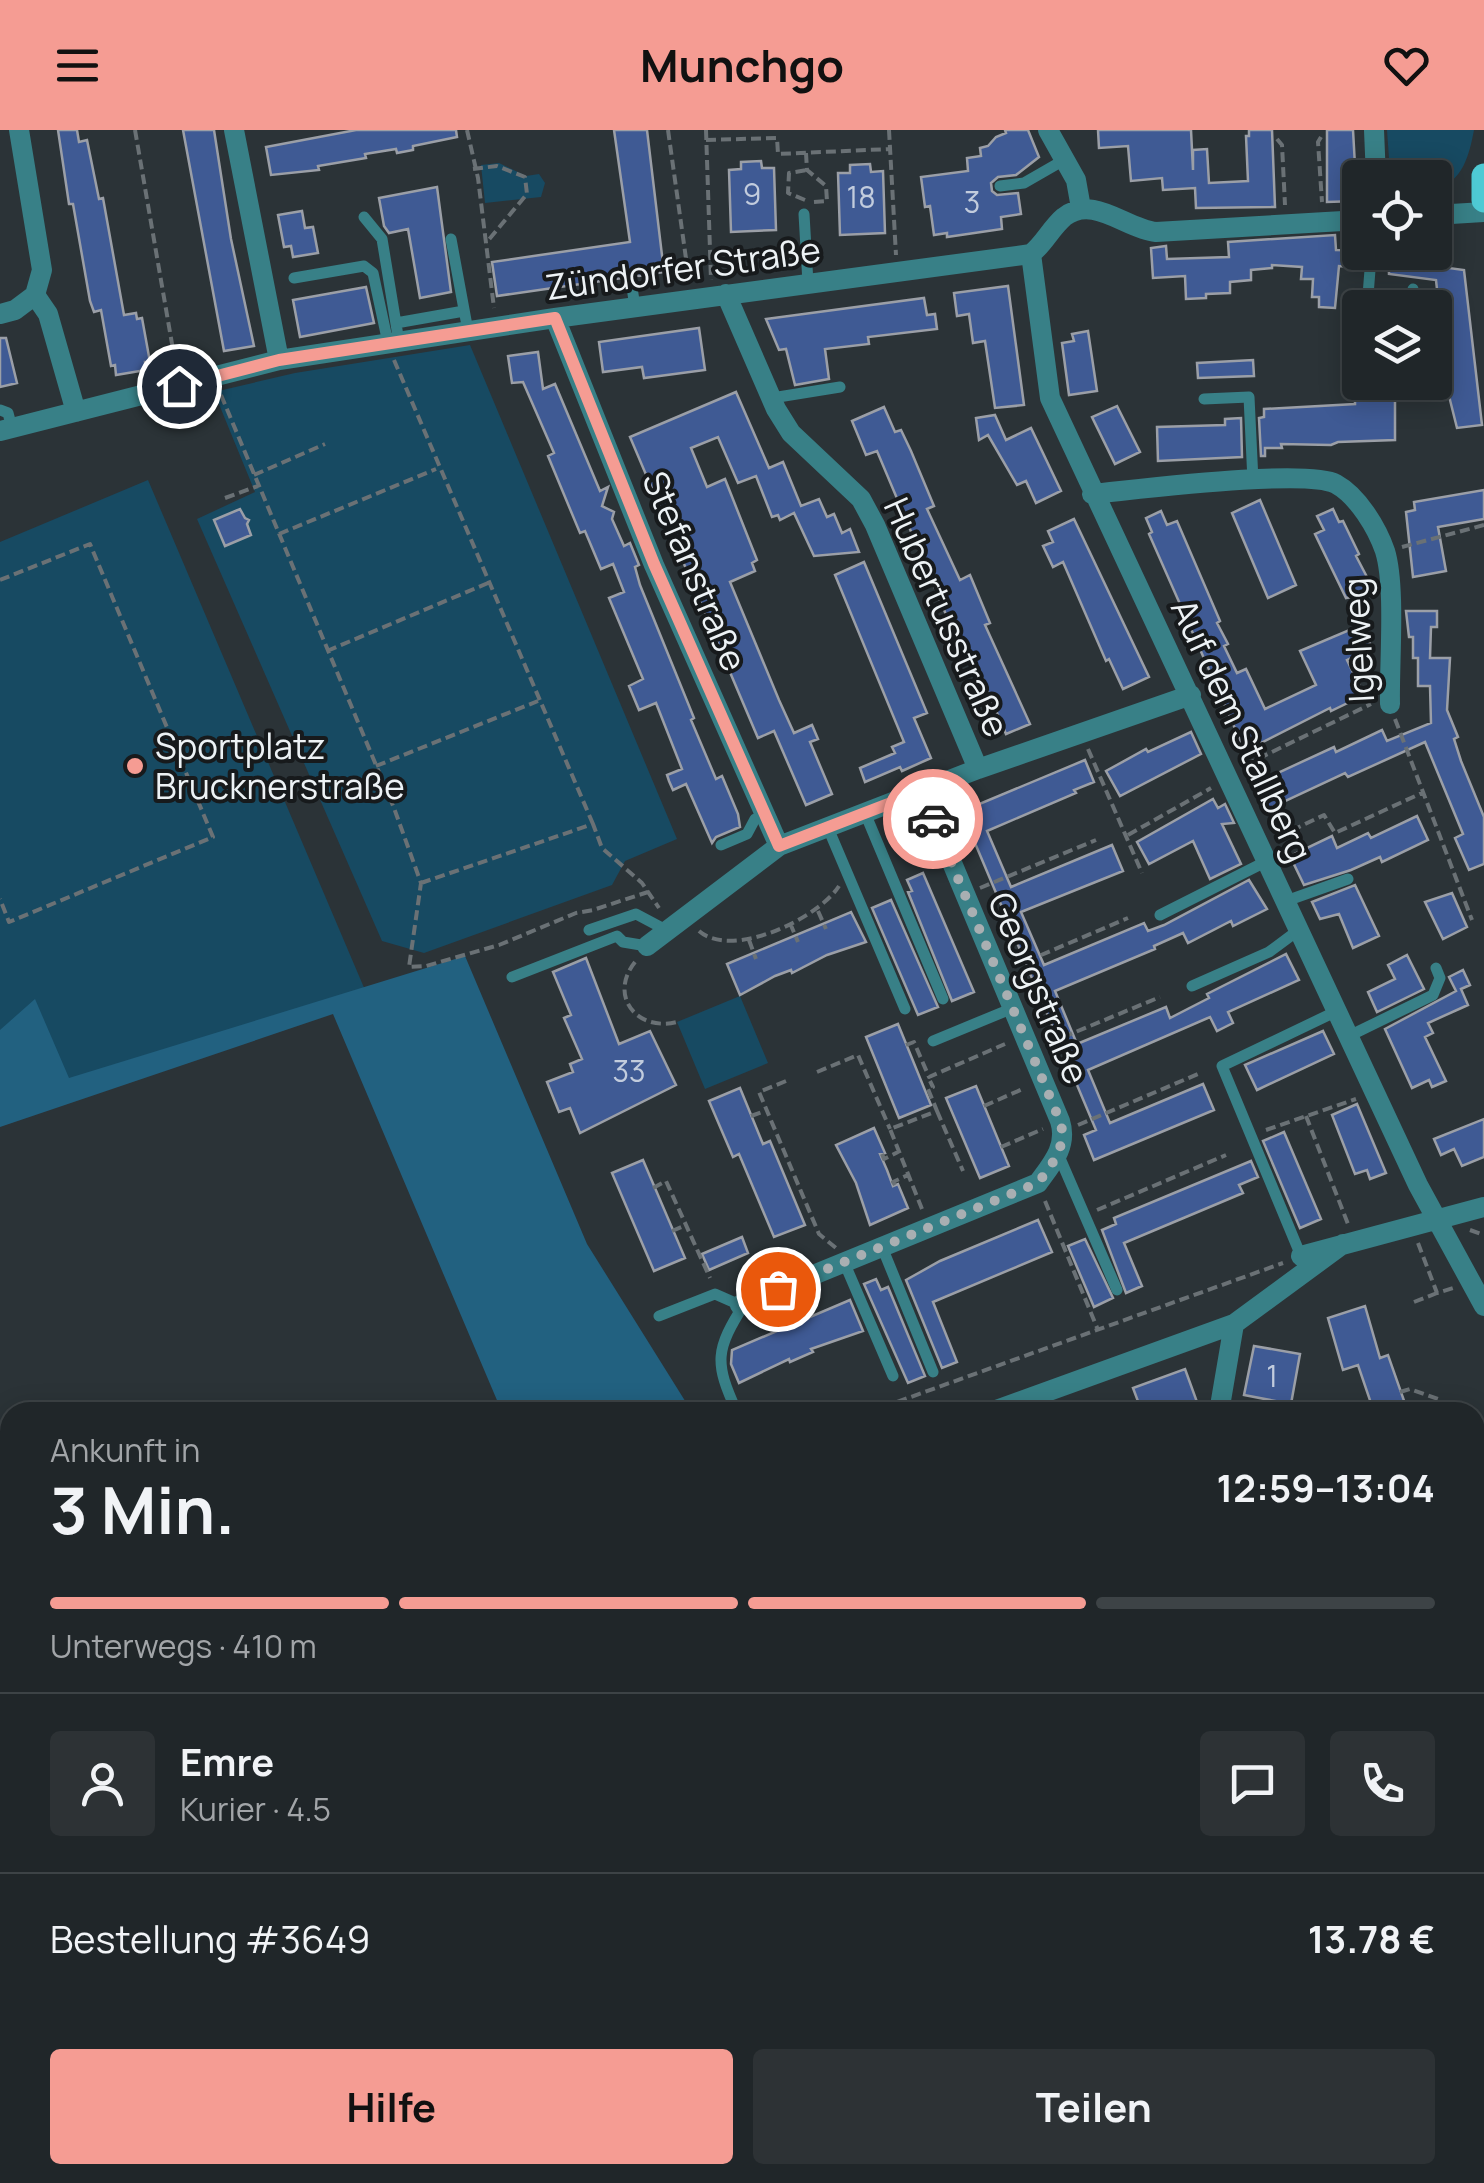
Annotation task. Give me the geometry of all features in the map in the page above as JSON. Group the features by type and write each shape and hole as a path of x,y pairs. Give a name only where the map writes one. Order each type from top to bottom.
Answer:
{"main road":[{"path":"1484,176 1484,200"}],"street":[{"path":"0,314 15,310 35,295 42,270 18,130"},
{"path":"236,130 279,360"},
{"path":"1048,130 1079,188 1081,208"},
{"path":"1374,130 1375,160"},
{"path":"1031,254 1068,214 1081,208 1108,214 1138,230 1156,232 1342,221"},
{"path":"1452,214 1484,212"},
{"name":"Zündorfer Straße","path":"6,429 279,360 466,321 555,318 1031,254"},
{"name":"Auf dem Stallberg","path":"1031,254 1050,398 1418,1185 1484,1306"},
{"path":"35,295 48,314 76,412"},
{"name":"Hubertusstraße","path":"710,297 791,432 861,499 978,770"},
{"name":"Stefanstraße","path":"555,318 654,564 779,846"},
{"name":"Igelweg","path":"1092,494 1253,481 1321,479 1335,484 1360,506 1385,552 1390,597 1390,704"},
{"path":"648,946 779,846 1191,695"},
{"name":"Georgstraße","path":"922,791 1061,1126 1058,1156 1038,1183"},
{"path":"742,1304 1038,1183"},
{"path":"1301,1256 1484,1207"},
{"path":"1020,1402 1234,1324 1349,1242"},
{"path":"1220,1402 1234,1324"}],"lane":[{"path":"1000,186 1024,183 1064,160"},
{"path":"804,214 808,283"},
{"path":"364,218 382,238 393,338"},
{"path":"451,239 466,321"},
{"path":"294,278 364,266 373,273 393,338"},
{"path":"1368,290 1370,270"},
{"path":"631,282 635,307"},
{"path":"772,398 840,387"},
{"path":"1204,399 1250,397 1253,481"},
{"path":"0,410 8,413 6,429"},
{"path":"865,813 943,1000"},
{"path":"721,845 748,834 755,819 765,815"},
{"path":"828,828 905,1008"},
{"path":"1160,915 1264,853"},
{"path":"1286,900 1348,879"},
{"path":"589,930 636,914 676,925"},
{"path":"1192,986 1269,952 1300,929"},
{"path":"512,977 617,936 623,942 648,946"},
{"path":"1349,1036 1433,995 1440,978 1436,968"},
{"path":"933,1040 1013,1008"},
{"path":"1301,1256 1222,1066 1338,1010"},
{"path":"1058,1156 1117,1290"},
{"path":"882,1247 933,1372"},
{"path":"847,1261 893,1376"},
{"path":"659,1316 714,1294 742,1304 720,1357 720,1375 732,1402"}],"path":[{"path":"134,130 179,386"},
{"path":"467,130 478,178 492,290"},
{"path":"668,130 710,297"},
{"path":"706,130 710,297"},
{"path":"890,130 897,272"},
{"path":"1321,137 1318,142 1323,222"},
{"path":"706,140 777,138 778,154 890,148"},
{"path":"1277,139 1282,145 1286,224"},
{"path":"806,153 806,170"},
{"path":"473,169 497,166 525,178 527,194 486,244"},
{"path":"806,170 826,186 828,201 811,202 788,193 789,173 806,170"},
{"path":"1274,183 1284,182"},
{"path":"393,338 395,367 602,848 637,878 676,925 730,942 749,940 817,909 830,901 846,873"},
{"path":"214,377 422,883 409,966 426,966 499,945 576,912 648,892"},
{"path":"254,475 325,444"},
{"path":"278,534 438,468"},
{"path":"225,498 259,486"},
{"path":"1385,552 1484,525"},
{"path":"0,580 90,544 213,837 9,922 0,899"},
{"path":"328,650 488,583"},
{"path":"376,766 539,700"},
{"path":"1126,836 1227,776 1372,704 1390,704"},
{"name":"Igelweg","path":"1390,704 1472,920"},
{"path":"1082,732 1142,872"},
{"path":"1264,853 1324,815 1335,833 1424,792"},
{"path":"422,883 593,824"},
{"path":"965,894 1096,840"},
{"path":"817,909 826,930"},
{"path":"998,973 1128,918"},
{"path":"790,922 798,942"},
{"path":"749,940 756,959"},
{"path":"648,946 627,972 624,996 633,1012 648,1022 677,1022"},
{"path":"922,1084 1160,997"},
{"path":"906,1045 914,1042 933,1088 928,1089 963,1171"},
{"path":"817,1072 858,1056 930,1227"},
{"path":"1001,1147 1198,1074"},
{"path":"984,1106 1043,1080"},
{"path":"786,1081 759,1092 818,1234 847,1261"},
{"path":"1251,1135 1375,1092"},
{"path":"890,1129 937,1110"},
{"path":"751,1116 766,1111"},
{"path":"1306,1116 1349,1242"},
{"path":"882,1154 884,1158 898,1152"},
{"path":"1084,1215 1226,1155"},
{"path":"778,1162 786,1159"},
{"path":"895,1185 893,1182 908,1175"},
{"path":"653,1188 666,1180 710,1278 742,1304"},
{"path":"1038,1183 1098,1330"},
{"path":"796,1204 804,1200"},
{"path":"672,1231 686,1225"},
{"path":"1412,1226 1436,1294"},
{"path":"897,1402 1301,1256"},
{"path":"1414,1302 1471,1281"},
{"path":"1400,1392 1410,1390 1438,1398"}],"shaded area":[{"path":"1387,130 1474,130 1467,158 1452,180 1452,160 1389,158"},
{"path":"499,163 526,176 539,174 545,183 541,197 485,203 481,165"},
{"path":"470,345 677,839 625,861 612,885 424,953 382,941 197,519 255,492 214,392 295,373"},
{"name":"Sportplatz Brucknerstraße","path":"148,480 365,990 0,1122 0,542"},
{"path":"465,956 587,1244 686,1402 498,1402 333,1014 0,1127 0,1030 35,999 69,1078"},
{"path":"740,996 768,1063 705,1089 677,1022"}],"building":[{"path":"58,130 77,130 79,142 87,140 99,199 103,198 124,315 136,313 137,319 142,318 150,362 145,362 146,370 116,375 115,365 111,366 101,310 94,312 90,301"},
{"path":"183,130 214,130 231,239 254,346 224,351"},
{"path":"356,130 456,130 457,137 397,153 396,149 365,154 366,158 318,166 319,170 271,175 266,147"},
{"path":"614,130 647,130 664,272 639,276 629,272 622,278 497,296 492,262 630,242"},
{"path":"1005,130 1028,130 1039,157 1016,175 998,177 991,183 997,195 1018,193 1021,214 1001,217 1002,229 947,237 947,233 934,235 921,177 968,171 967,158 981,156 980,148 988,146"},
{"path":"1098,130 1191,130 1193,170 1193,150 1207,149 1209,183 1248,181 1246,136 1249,130 1272,130 1275,207 1196,208 1195,188 1163,190 1162,178 1131,181 1128,146 1099,148"},
{"path":"1327,130 1353,130 1355,160 1342,160 1342,202 1327,202"},
{"path":"761,161 762,168 774,168 776,230 731,232 729,170 741,169 741,162"},
{"path":"870,164 871,172 883,171 885,233 840,235 838,173 850,173 850,165"},
{"path":"437,187 451,292 420,298 408,229 389,233 379,198"},
{"path":"302,211 305,228 313,227 318,253 293,257 291,246 284,247 278,215"},
{"path":"1335,235 1336,250 1342,250 1342,266 1339,266 1335,308 1319,307 1319,297 1312,297 1313,279 1301,279 1302,267 1272,265 1251,270 1251,280 1230,282 1230,293 1206,294 1206,298 1186,299 1185,276 1153,278 1151,248 1166,246 1167,259 1229,257 1228,242"},
{"path":"1379,270 1464,270 1482,425 1457,428 1450,400 1452,290 1437,290 1436,280"},
{"path":"1008,286 1024,405 995,408 985,341 973,343 969,314 957,316 954,293"},
{"path":"366,287 374,323 300,337 293,300"},
{"path":"924,298 927,315 935,314 937,329 868,337 869,344 825,349 829,379 795,385 786,349 779,350 766,319"},
{"path":"699,328 705,370 644,378 642,367 603,372 599,342"},
{"path":"1088,331 1097,391 1069,395 1062,343 1074,341 1072,334"},
{"path":"0,338 6,338 17,383 0,387"},
{"path":"538,352 543,389 555,384 600,491 608,487 602,506 614,512 612,519 624,546 630,543 639,565 635,567 640,585 694,718 691,720 716,779 722,776 738,814 740,827 716,837 712,843 686,784 673,790 669,781 667,775 682,769 656,703 639,710 629,686 643,679 609,598 624,592 613,564 601,569 585,531 580,533 548,456 554,453 523,382 512,383 508,356"},
{"path":"1253,360 1254,376 1198,378 1197,363"},
{"path":"736,392 769,468 783,462 801,506 819,499 827,517 834,514 842,533 850,529 859,552 814,556 794,513 780,520 778,515 772,517 756,476 738,483 718,437 691,448 707,487 725,479 757,560 752,563 755,571 730,582 779,700 794,733 812,725 818,739 810,742 832,794 806,805 774,731 758,738 630,437"},
{"path":"1355,400 1395,400 1395,440 1281,444 1282,448 1265,448 1265,456 1261,456 1259,418 1264,417 1264,409 1355,404"},
{"path":"1117,406 1140,452 1115,464 1092,417"},
{"path":"884,407 895,432 901,430 911,451 934,506 927,509 960,580 970,575 990,623 985,625 1030,724 1006,734 974,659 966,662 877,451 866,455 852,421"},
{"path":"995,415 1006,440 1031,428 1061,491 1036,503 1026,481 1017,485 988,435 979,440 976,418"},
{"path":"1241,418 1242,457 1158,461 1157,427 1225,425 1225,419"},
{"path":"1484,490 1484,519 1438,527 1446,571 1413,577 1406,512 1415,510 1414,502"},
{"path":"1260,500 1296,585 1268,598 1232,513"},
{"path":"240,509 249,520 251,535 225,546 214,520"},
{"path":"1333,509 1359,554 1356,556 1367,577 1361,581 1367,594 1346,598 1315,534 1324,530 1317,516"},
{"path":"1161,511 1167,525 1177,521 1220,621 1217,623 1228,644 1224,646 1237,673 1246,669 1265,709 1316,685 1300,651 1361,625 1372,648 1347,660 1364,695 1245,751 1149,534 1152,532 1146,518"},
{"path":"1074,519 1149,677 1123,689 1109,659 1106,661 1063,562 1053,567 1043,546 1053,542 1048,531"},
{"path":"864,562 927,713 914,718 931,758 865,782 860,768 895,753 892,747 904,742 835,575"},
{"path":"1406,611 1437,611 1437,627 1431,627 1430,658 1450,658 1447,710 1458,737 1454,739 1461,761 1484,817 1484,864 1469,870 1455,838 1463,834 1425,742 1268,809 1256,783 1382,730 1387,741 1431,723 1430,686 1418,686 1418,658 1413,658 1413,637 1409,637"},
{"path":"1191,732 1201,754 1120,796 1106,771 1146,749 1148,752"},
{"path":"1085,760 1094,782 987,831 1011,887 1112,845 1123,871 1021,912 1044,965 1144,923 1148,931 1164,925 1249,880 1267,909 1233,926 1231,921 1188,943 1183,933 1154,946 1155,949 1055,991 1077,1044 1166,1007 1170,1018 1209,998 1207,994 1286,954 1299,980 1228,1012 1233,1023 1217,1031 1210,1017 1088,1070 1110,1123 1203,1084 1214,1110 1094,1160 1084,1135 1096,1130 964,817 979,811 977,805"},
{"path":"1213,799 1218,808 1225,804 1234,823 1222,824 1241,864 1210,879 1193,841 1149,864 1137,842"},
{"path":"1417,816 1428,840 1382,862 1380,857 1304,885 1290,856 1332,836 1337,848 1368,833 1371,838"},
{"path":"923,873 974,992 952,1001 908,892 912,891 907,880"},
{"path":"1355,885 1379,936 1353,948 1339,914 1320,919 1312,902"},
{"path":"1452,893 1467,927 1443,939 1425,902"},
{"path":"891,900 938,1007 918,1015 872,908"},
{"path":"851,912 866,942 827,955 792,973 791,970 775,976 740,995 727,964"},
{"path":"1407,955 1424,989 1377,1012 1368,992 1395,979 1388,965"},
{"path":"586,958 619,1044 650,1031 676,1085 580,1133 570,1108 559,1112 547,1082 573,1072 570,1064 582,1059 564,1018 571,1015 553,972"},
{"path":"1463,970 1470,985 1461,989 1468,1005 1428,1023 1433,1033 1425,1037 1446,1081 1432,1087 1429,1080 1412,1088 1385,1029 1456,991 1449,977"},
{"path":"898,1024 931,1105 899,1118 866,1037"},
{"path":"1323,1031 1334,1054 1257,1090 1245,1065"},
{"path":"976,1086 1009,1166 980,1178 946,1098"},
{"path":"740,1088 763,1144 770,1141 805,1225 774,1237 739,1154 733,1157 709,1101"},
{"path":"1357,1104 1386,1173 1370,1179 1367,1170 1355,1174 1332,1115"},
{"path":"1484,1119 1484,1157 1462,1166 1454,1149 1441,1155 1434,1139"},
{"path":"874,1128 893,1186 898,1184 908,1208 870,1225 856,1183 836,1145"},
{"path":"1284,1132 1321,1219 1300,1228 1263,1141"},
{"path":"643,1160 685,1258 654,1271 612,1173"},
{"path":"1251,1161 1258,1177 1239,1185 1243,1193 1124,1243 1142,1286 1126,1293 1102,1230 1116,1224 1114,1218"},
{"path":"1038,1220 1052,1252 933,1302 957,1362 942,1368 906,1280 940,1261"},
{"path":"742,1237 748,1253 709,1270 702,1254"},
{"path":"1085,1239 1113,1298 1094,1307 1068,1246"},
{"path":"876,1279 881,1290 888,1287 925,1376 908,1383 864,1284"},
{"path":"850,1300 863,1331 811,1349 813,1352 739,1383 731,1364 732,1350"},
{"path":"1365,1306 1380,1358 1388,1355 1404,1402 1371,1402 1358,1365 1343,1370 1328,1318"},
{"path":"1254,1346 1300,1354 1291,1402 1244,1395"},
{"path":"1185,1369 1197,1402 1138,1402 1133,1388"}],"way so far":[{"path":"778,1289 1038,1183 1058,1156 1063,1131 1060,1121 933,819"}],"place":[{"name":"Sportplatz Brucknerstraße","path":"135,766"}],"route":[{"path":"179,386 279,360 555,318 654,564 779,846 922,791 933,819"}]}
